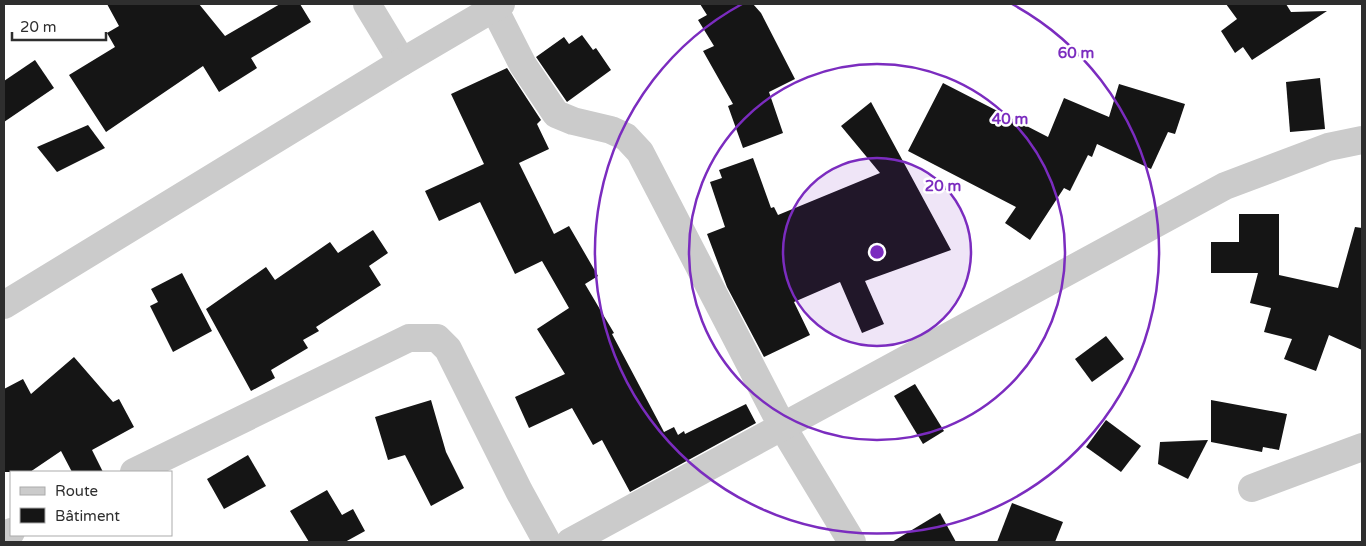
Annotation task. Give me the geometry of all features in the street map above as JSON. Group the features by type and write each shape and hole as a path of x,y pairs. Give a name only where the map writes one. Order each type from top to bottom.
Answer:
{"street":[{"path":"367,4 402,62"},
{"path":"4,305 497,6 523,65 556,114 572,121 611,130 626,137 640,152 782,426 852,542"},
{"path":"570,542 1224,186 1328,147 1362,140"},
{"path":"136,471 409,338 437,338 448,350 519,491 547,542"},
{"path":"1252,488 1362,447"}],"building":[{"path":"107,4 199,4 225,36 280,4 300,4 311,22 251,58 257,68 219,92 203,66 106,132 69,75 115,47 107,33 119,26"},
{"path":"700,4 753,4 761,13 795,79 769,92 783,133 743,148 728,106 733,104 703,51 714,46 698,20 707,15"},
{"path":"1226,4 1286,4 1291,12 1327,11 1252,60 1243,47 1235,53 1221,31 1237,19"},
{"path":"582,35 593,50 596,48 611,70 567,102 536,57 564,37 569,44"},
{"path":"35,60 54,88 4,122 4,81"},
{"path":"507,68 541,120 537,124 549,149 519,163 554,234 569,226 598,276 585,284 614,333 612,334 664,432 674,427 678,435 684,431 685,434 746,404 756,423 630,492 602,440 593,445 572,408 529,428 515,397 565,374 537,329 569,308 542,261 515,274 480,202 439,221 425,191 484,164 451,94"},
{"path":"1320,78 1325,129 1290,132 1286,82"},
{"path":"943,83 1048,137 1064,98 1109,117 1119,84 1185,104 1175,134 1168,132 1151,169 1097,144 1092,157 1088,155 1070,191 1064,188 1030,240 1005,223 1016,207 908,151"},
{"path":"871,102 951,250 865,281 884,324 862,333 840,282 794,302 810,335 764,357 727,287 707,234 725,227 710,182 722,178 719,170 753,158 771,208 774,207 778,215 880,173 841,126"},
{"path":"88,125 105,148 57,172 37,147"},
{"path":"1239,214 1279,214 1279,275 1338,288 1355,227 1362,228 1362,350 1329,335 1316,371 1284,359 1292,339 1264,332 1271,308 1250,303 1258,273 1211,273 1211,242 1239,242"},
{"path":"373,230 388,253 369,266 381,285 316,327 319,331 303,340 308,348 271,370 275,378 251,391 206,309 266,267 275,280 330,242 338,253"},
{"path":"182,273 212,331 173,352 150,306 158,302 151,289"},
{"path":"1106,336 1124,359 1092,382 1075,359"},
{"path":"74,357 113,402 119,399 134,427 92,450 102,471 71,471 61,451 31,471 4,472 4,389 23,379 31,394"},
{"path":"915,384 944,431 923,444 894,396"},
{"path":"431,400 446,452 464,488 431,506 405,455 388,460 375,417"},
{"path":"1211,400 1287,414 1279,450 1263,447 1262,452 1211,442"},
{"path":"1106,420 1141,446 1121,472 1086,447"},
{"path":"1208,440 1188,479 1158,464 1160,442"},
{"path":"248,455 266,486 224,509 207,479"},
{"path":"327,490 342,515 353,509 365,531 345,542 309,542 290,511"},
{"path":"1012,503 1063,522 1055,542 997,542"},
{"path":"940,513 956,542 892,542"}]}
